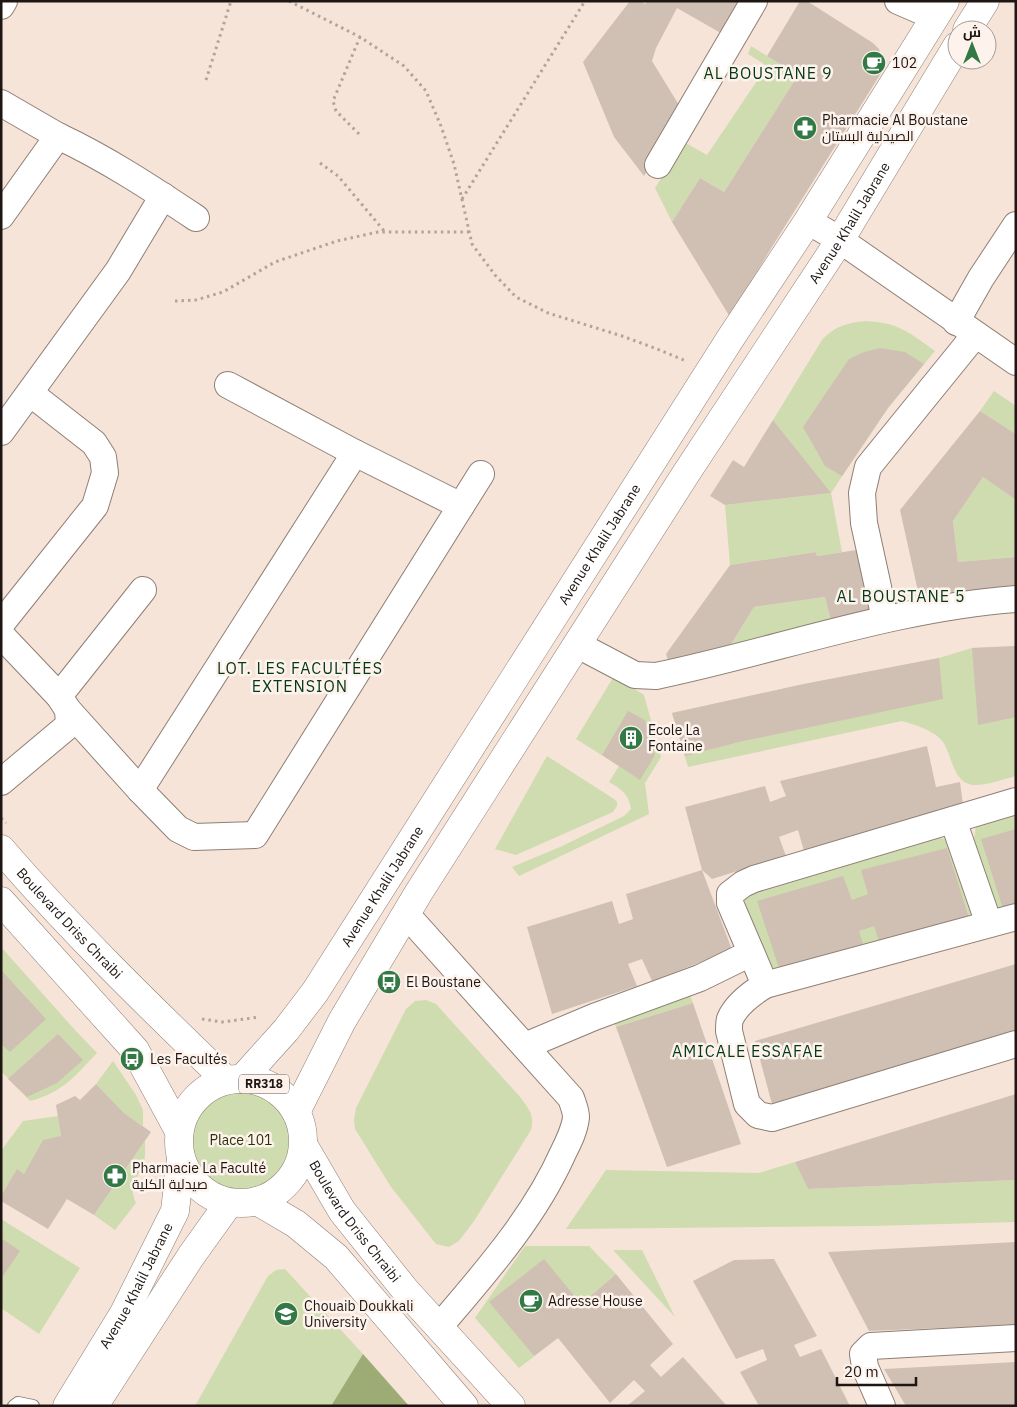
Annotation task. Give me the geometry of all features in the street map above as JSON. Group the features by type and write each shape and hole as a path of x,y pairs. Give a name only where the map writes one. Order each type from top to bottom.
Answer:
{"main road":[{"path":"973,20 985,1"},
{"name":"Avenue Khalil Jabrane","path":"234,1080 286,1030 315,992 709,372 808,221 940,9"},
{"name":"Avenue Khalil Jabrane","path":"296,1112 342,1021 406,914 686,472 840,240 947,63"},
{"name":"Boulevard Driss Chraibi","path":"4,837 41,895 153,1010 234,1080"},
{"name":"Boulevard Driss Chraibi","path":"1,901 135,1050 179,1131"},
{"name":"Boulevard Driss Chraibi","path":"234,1080 258,1081 274,1088 286,1098 296,1112 303,1129 304,1146 299,1164 289,1181 275,1194 245,1204 228,1203 210,1196 192,1180 181,1158 178,1140 183,1117 190,1105 200,1094 221,1082 234,1080"},
{"name":"Boulevard Driss Chraibi","path":"304,1146 342,1211 406,1291 511,1406"},
{"name":"Avenue Khalil Jabrane","path":"68,1406 124,1313 175,1211 181,1158"},
{"path":"257,1201 296,1224 336,1257 464,1406"},
{"name":"Avenue Khalil Jabrane","path":"94,1406 191,1256 228,1203"}],"street":[{"path":"1,6 4,1"},
{"path":"658,165 754,1"},
{"path":"898,1 940,9"},
{"path":"1,102 58,136 89,150 132,175 196,218"},
{"path":"1,216 58,136"},
{"path":"1,432 118,272 163,196"},
{"path":"808,221 840,240 965,329 1016,362"},
{"path":"885,619 864,523 862,493 868,466 965,329 981,278 1016,225"},
{"path":"228,385 355,453 461,506"},
{"path":"1,624 95,506 105,473 103,457 94,443 30,393"},
{"path":"140,790 355,453"},
{"path":"1,635 140,790 178,829 194,837 255,835 481,474"},
{"path":"63,703 143,590"},
{"path":"578,645 635,675 656,676 885,619 942,608 1016,599"},
{"path":"1,782 69,725 63,703"},
{"path":"765,985 730,903 730,894 743,884 754,879 1016,801"},
{"path":"952,820 989,924"},
{"path":"406,914 571,1098 576,1115 574,1130 556,1168 520,1228 498,1258 439,1327"},
{"path":"1016,917 765,985 753,992 741,1004 730,1020 729,1032 747,1104 758,1115 772,1118 1016,1044"},
{"path":"525,1046 594,1017 700,978 751,952"},
{"path":"882,1406 865,1367 862,1354 871,1346 1016,1338"}],"lane":[{"path":"14,1406 18,1403 33,1406"}],"path":[{"path":"206,80 224,18 231,1"},
{"path":"289,1 360,37 404,66 426,91 454,164 472,244 495,275 516,298 548,314 657,349 709,372"},
{"path":"462,200 585,1"},
{"path":"359,134 336,111 334,101 360,37"},
{"path":"320,163 338,176 386,232"},
{"path":"175,301 196,300 223,292 275,262 338,241 378,232 469,232"},
{"path":"1,818 4,837"},
{"path":"195,1015 201,1019 222,1022 249,1020 268,1015"}],"green space":[{"path":"751,46 798,75 724,192 700,178 672,222 655,188 684,142 707,155 767,66 748,54"},
{"path":"866,321 896,326 935,351 888,408 831,493 842,552 817,556 816,552 730,565 725,505 830,493 773,420 822,340 832,331 842,326"},
{"path":"994,391 1016,406 1016,434 980,411"},
{"path":"983,477 1016,500 1016,557 958,562 953,521"},
{"path":"825,597 832,625 727,651 754,607"},
{"path":"1016,646 1016,776 989,783 973,785 966,783 957,774 946,747 935,734 924,728 902,721 688,767 672,713 804,684 939,658 972,648"},
{"path":"614,676 644,695 661,757 645,783 649,814 519,876 512,867 560,847 624,816 631,809 624,793 609,782 619,766 576,739"},
{"path":"547,756 614,799 617,802 617,806 613,812 516,855 495,849"},
{"path":"1016,814 1016,911 997,913 974,839 976,826"},
{"path":"938,838 946,839 952,844 977,923 772,976 744,899 751,891"},
{"path":"1,947 97,1053 67,1083 41,1098 30,1101 1,1071"},
{"path":"690,994 693,1003 616,1027 613,1020"},
{"path":"426,1000 436,1004 521,1098 532,1120 531,1130 474,1221 459,1241 449,1247 436,1244 391,1187 355,1129 354,1120 356,1108 406,1009 415,1001"},
{"path":"113,1061 136,1095 143,1110 143,1126 124,1113 96,1084"},
{"name":"Place 101","path":"242,1087 263,1091 280,1103 292,1120 296,1141 292,1162 280,1179 263,1191 242,1195 221,1191 204,1179 192,1162 188,1141 192,1120 204,1103 221,1091"},
{"path":"58,1116 61,1136 24,1174 17,1170 1,1196 1,1151 23,1121"},
{"path":"145,1141 144,1162 133,1187 136,1203 115,1230 94,1215"},
{"path":"795,1162 808,1189 1016,1180 1016,1222 872,1226 566,1229 606,1170 759,1173"},
{"path":"1,1219 80,1268 39,1334 1,1308"},
{"path":"525,1246 589,1246 616,1274 551,1329 558,1338 519,1368 475,1318"},
{"path":"613,1250 642,1250 675,1317"},
{"name":"Chouaib Doukkali University","path":"285,1269 363,1354 331,1406 195,1406 268,1276 276,1270"},
{"path":"363,1354 409,1406 331,1406"}],"building":[{"path":"630,1 641,1 645,4 647,1 747,1 726,36 677,8 656,48 652,61 682,110 644,176 614,137 583,62"},
{"path":"800,1 807,1 873,43 879,49 883,70 730,317 672,222 700,178 724,192 798,75 767,56"},
{"path":"880,348 905,352 924,364 888,408 842,476 825,466 803,427 849,359 864,352"},
{"path":"980,411 1016,434 1016,500 983,477 953,521 958,562 1016,557 1016,593 921,605 900,510"},
{"path":"773,420 831,493 725,505 710,496 733,460 744,467"},
{"path":"863,549 877,614 832,625 825,597 754,607 727,651 670,666 666,654 730,565 816,552 817,556"},
{"path":"1016,646 1016,717 978,725 972,648"},
{"path":"939,658 943,699 739,742 685,756 672,713 804,684"},
{"name":"Ecole La Fontaine","path":"628,711 645,720 655,755 640,780 602,755"},
{"path":"927,746 936,787 960,782 963,805 804,851 798,830 779,837 786,856 712,879 702,870 685,807 765,786 770,802 786,796 780,781"},
{"path":"1016,829 1016,905 1003,909 981,839"},
{"path":"947,848 970,921 880,945 874,926 859,931 864,947 779,968 757,901 843,876 852,900 868,894 861,870"},
{"path":"702,870 732,950 652,981 642,959 628,964 637,986 552,1014 527,927 612,901 619,924 633,919 626,894"},
{"path":"1016,964 1016,1033 773,1108 755,1041"},
{"path":"1,970 46,1019 10,1052 1,1044"},
{"path":"693,1003 741,1144 667,1167 616,1027"},
{"path":"58,1034 83,1060 57,1083 27,1097 8,1079"},
{"path":"96,1084 124,1113 151,1132 94,1215 67,1199 48,1229 1,1201 1,1196 17,1169 24,1174 43,1140 61,1136 56,1105 75,1096 80,1100"},
{"path":"1016,1094 1016,1180 808,1189 795,1162"},
{"path":"1,1238 20,1251 1,1279"},
{"path":"1016,1242 1016,1325 869,1331 828,1252"},
{"path":"544,1259 581,1304 616,1274 673,1344 650,1365 661,1377 683,1357 727,1406 627,1406 645,1391 634,1380 610,1403 558,1338 534,1356 489,1302"},
{"path":"774,1259 817,1336 794,1345 800,1357 821,1349 850,1406 759,1406 740,1372 767,1360 763,1349 736,1359 693,1281 734,1260"},
{"path":"1016,1362 1016,1406 906,1406 884,1369"}],"place":[{"name":"102","path":"874,63"},
{"name":"Pharmacie Al Boustane الصيدلية البستان","path":"805,128"},
{"name":"Ecole La Fontaine","path":"631,738"},
{"name":"El Boustane","path":"389,982"},
{"name":"Les Facultés","path":"132,1059"},
{"name":"Pharmacie La Faculté صيدلية الكلية","path":"115,1176"},
{"name":"Adresse House","path":"531,1301"},
{"name":"Chouaib Doukkali University","path":"286,1314"}],"district":[{"name":"AL BOUSTANE 9","path":"768,73"},
{"name":"AL BOUSTANE 5","path":"901,596"},
{"name":"LOT. LES FACULTÉES EXTENSION","path":"300,677"},
{"name":"AMICALE ESSAFAE","path":"748,1051"}]}
